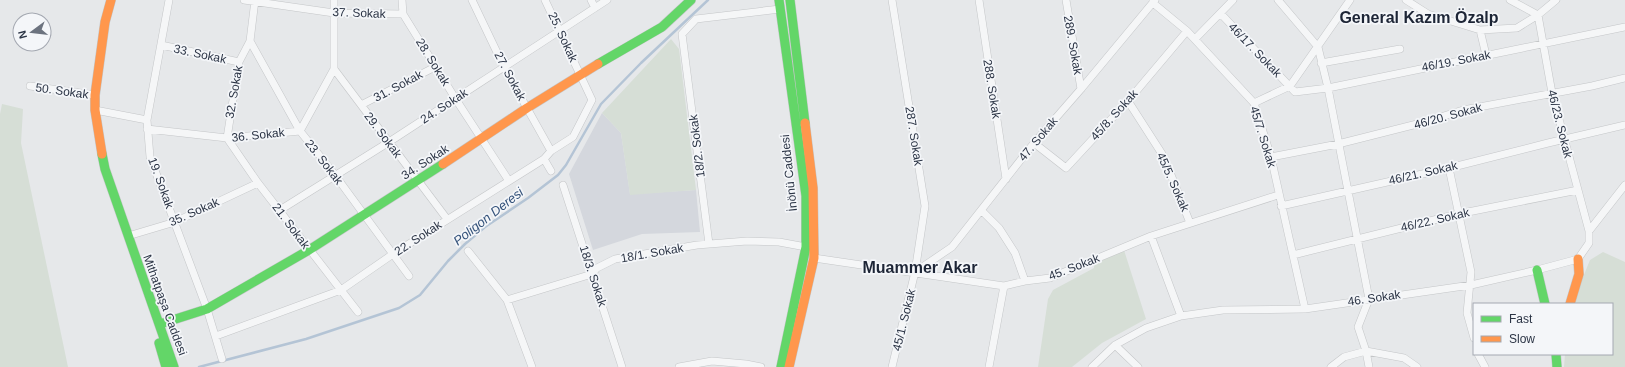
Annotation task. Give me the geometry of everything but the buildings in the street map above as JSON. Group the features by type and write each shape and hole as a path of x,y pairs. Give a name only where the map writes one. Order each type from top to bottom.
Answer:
{"main road":[{"name":"Mithatpaşa Caddesi","path":"111,0 105,22 95,95 105,169 174,367"},
{"name":"34. Sokak","path":"160,324 207,309 310,250 526,108 580,74 662,27 691,0"},
{"name":"İnönü Caddesi","path":"789,367 814,258 813,188 790,0"},
{"name":"İnönü Caddesi","path":"780,4 806,196 806,247 781,367"},
{"name":"Mithatpaşa Caddesi","path":"134,252 166,367"},
{"path":"1570,303 1579,274 1578,259"},
{"path":"1537,270 1545,303"},
{"path":"1556,355 1557,367"}],"street":[{"name":"19. Sokak","path":"169,0 147,120 150,157 207,309 222,359"},
{"name":"37. Sokak","path":"244,0 334,13 403,14"},
{"path":"334,0 334,69"},
{"name":"28. Sokak","path":"402,0 403,14 509,181"},
{"name":"27. Sokak","path":"472,0 504,67 551,151"},
{"name":"25. Sokak","path":"545,0 580,74"},
{"path":"591,0 595,8"},
{"name":"24. Sokak","path":"280,210 389,142 607,0"},
{"name":"287. Sokak","path":"892,0 925,206 915,272"},
{"name":"288. Sokak","path":"979,0 1006,179"},
{"name":"289. Sokak","path":"1066,0 1081,89"},
{"path":"1194,39 1221,14 1233,0"},
{"path":"1278,0 1318,48 1328,88 1369,299 1358,326 1366,351 1369,367"},
{"path":"1254,103 1290,86 1318,48 1350,0"},
{"path":"1406,0 1428,14 1480,30 1517,28 1538,16 1556,0"},
{"path":"1510,0 1538,16"},
{"name":"32. Sokak","path":"226,138 239,62 250,41 255,1"},
{"name":"47. Sokak","path":"915,272 952,247 982,211 1034,143 1154,1"},
{"name":"45/7. Sokak","path":"1154,1 1187,31 1254,103 1271,158 1278,195 1305,308"},
{"name":"18/2. Sokak","path":"709,244 682,34 696,20 780,4"},
{"name":"46/17. Sokak","path":"1221,14 1290,86"},
{"name":"46/23. Sokak","path":"1538,16 1542,45 1552,93 1589,232"},
{"name":"46/19. Sokak","path":"1290,86 1295,92 1328,88 1625,27"},
{"path":"1480,30 1486,55"},
{"name":"45/8. Sokak","path":"1034,143 1066,168 1128,101 1187,31"},
{"name":"23. Sokak","path":"250,41 300,131 409,276"},
{"name":"33. Sokak","path":"161,45 239,62"},
{"path":"1321,63 1400,49"},
{"name":"31. Sokak","path":"361,105 436,66"},
{"name":"29. Sokak","path":"334,69 447,219"},
{"name":"36. Sokak","path":"147,129 226,138 300,131 334,69"},
{"name":"22. Sokak","path":"216,336 342,290 393,254 544,158 551,151 573,137 592,100 580,74"},
{"name":"46/20. Sokak","path":"1271,158 1338,144 1422,123 1463,110 1592,86 1625,78"},
{"name":"50. Sokak","path":"30,86 95,95"},
{"name":"45/5. Sokak","path":"1128,101 1164,157 1190,223"},
{"path":"96,110 147,120"},
{"name":"46/21. Sokak","path":"1281,206 1449,168 1625,125"},
{"name":"21. Sokak","path":"226,138 258,183 358,312"},
{"path":"544,158 551,171"},
{"path":"1449,168 1471,272 1468,312 1473,334"},
{"name":"35. Sokak","path":"128,236 175,222 258,183"},
{"name":"18/3. Sokak","path":"563,185 622,367"},
{"path":"1578,259 1589,243 1589,232 1625,185"},
{"name":"46/22. Sokak","path":"1293,255 1458,214 1578,190"},
{"name":"45. Sokak","path":"814,258 1004,286 1025,281 1050,278 1151,236 1278,195"},
{"path":"982,211 999,228 1015,253 1025,281"},
{"path":"1151,236 1181,316"},
{"name":"18/1. Sokak","path":"507,300 592,274 597,268 615,260 709,244 747,241 779,242 806,247"},
{"path":"468,251 507,300 532,367"},
{"name":"46. Sokak","path":"1092,367 1114,345 1146,328 1181,316 1223,310 1305,308 1471,285 1578,259"},
{"name":"45/1. Sokak","path":"892,367 915,272"},
{"path":"989,367 1004,286"},
{"path":"1114,345 1138,367"},
{"path":"1331,367 1344,357 1366,351 1404,358 1417,367"},
{"path":"1479,355 1485,367"},
{"path":"679,367 712,361 761,367"}],"shaded area":[{"path":"671,39 679,49 696,190 630,195 621,133 602,113"},
{"path":"2,104 23,109 21,143 68,367 0,367 0,114"},
{"path":"602,113 621,133 630,194 696,190 700,232 642,234 593,250 569,174"},
{"path":"1123,247 1146,319 1102,343 1072,367 1038,367 1048,299 1053,290 1094,268 1094,261"},
{"path":"1603,252 1625,262 1625,367 1564,367 1565,355 1613,355 1613,303 1575,303 1579,287 1590,260"}],"waterway":[{"name":"Poligon Deresi","path":"199,367 306,339 399,308 420,295 448,261 465,244 485,227 528,198 558,175 566,165 601,104 641,63 708,0"}],"traffic: fast":[{"path":"598,64 662,27 691,0"},
{"path":"779,0 806,196 806,247 781,367"},
{"path":"790,0 805,123"},
{"path":"102,154 105,169 174,367"},
{"path":"160,324 207,309 309,250 443,164"},
{"path":"1537,270 1545,303"},
{"path":"159,343 166,367"},
{"path":"1556,355 1557,367"}],"traffic: slow":[{"path":"102,154 95,110 95,95 105,22 111,0"},
{"path":"443,164 527,108 598,64"},
{"path":"789,367 814,258 813,188 805,123"},
{"path":"1570,303 1579,274 1578,259"}],"district":[{"name":"General Kazım Özalp","path":"1419,17"},
{"name":"Muammer Akar","path":"920,267"}]}
